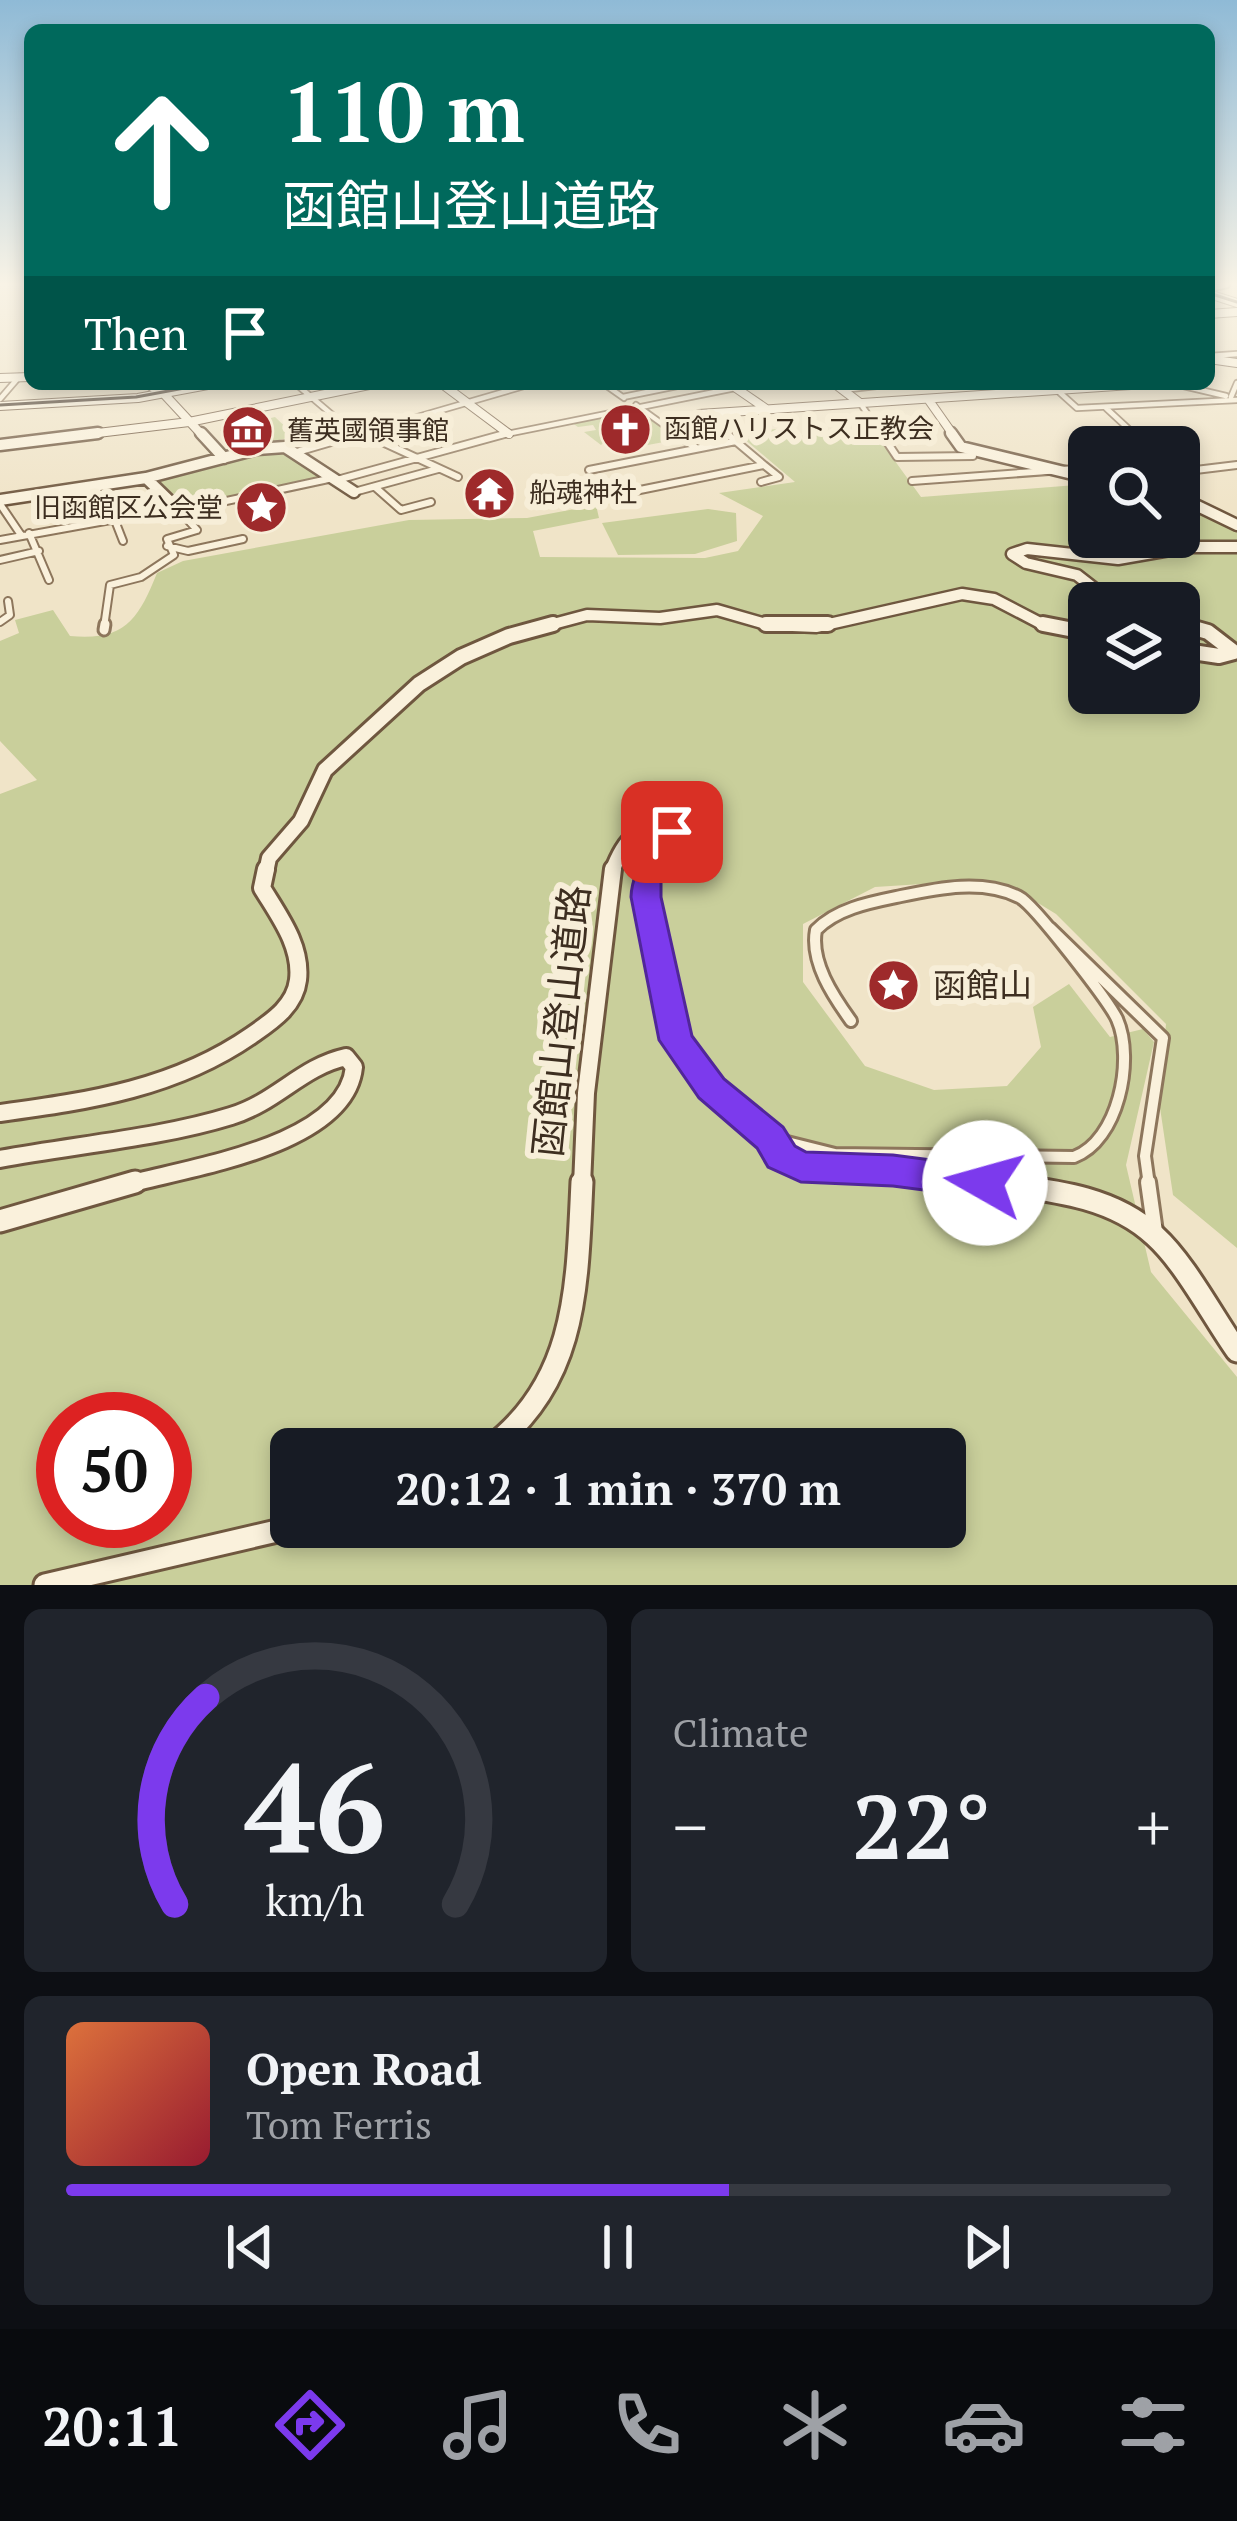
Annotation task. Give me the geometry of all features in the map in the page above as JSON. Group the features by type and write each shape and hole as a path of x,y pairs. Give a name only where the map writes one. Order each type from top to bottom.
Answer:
{"main road":[{"path":"0,378 24,377"},
{"path":"0,403 148,390"},
{"path":"160,390 224,458"},
{"path":"0,445 189,422 346,390"},
{"path":"450,390 509,434"},
{"path":"739,390 766,409"},
{"path":"843,390 860,403"},
{"path":"981,390 984,394"},
{"path":"701,414 1057,390"},
{"path":"928,398 955,444 1068,470"},
{"path":"0,502 146,478 280,446 297,452 354,492"},
{"path":"146,478 178,509"},
{"path":"1200,507 1237,525"},
{"path":"1086,582 1012,554 1028,548 1130,558 1187,547 1237,547"},
{"path":"0,1113 71,1105 163,1085 200,1069 274,1018 296,992 298,974 288,929 262,888 269,858 301,821 326,770 395,703 482,646 587,615 660,618 717,610 769,625 816,627 962,594 994,599 1042,625 1068,629"},
{"path":"1200,630 1234,652 1200,653"},
{"name":"函館山登山道路","path":"520,1428 542,1399 563,1337 580,1262 586,1090 602,986 607,896 620,853 643,828 661,826 674,836 652,863 644,884 676,1040 711,1089 770,1137"},
{"path":"0,1159 229,1117 273,1100 333,1057 346,1057 354,1067 351,1090 337,1111 297,1136 0,1221"},
{"path":"770,1137 782,1156 801,1167 893,1170 1054,1191 1110,1206 1156,1236 1237,1351"},
{"path":"45,1585 270,1533"}],"street":[{"path":"0,403 24,377"},
{"path":"1235,399 1237,383"},
{"path":"304,390 360,434 458,478"},
{"path":"297,452 511,390"},
{"path":"612,390 696,448"},
{"path":"622,397 659,390"},
{"path":"665,390 779,477 761,482"},
{"path":"0,540 335,479 509,434 714,390"},
{"path":"1057,390 1077,408 1235,399"},
{"path":"1201,390 1235,399"},
{"path":"860,403 897,457 973,456"},
{"path":"1105,407 1125,426"},
{"path":"589,470 736,441"},
{"path":"930,459 946,478"},
{"path":"630,492 764,465"},
{"path":"1200,469 1237,465"},
{"path":"912,481 1068,468"},
{"path":"354,492 438,470"},
{"path":"375,487 401,510 431,502"},
{"path":"0,502 39,551 50,580"},
{"path":"166,545 170,536 196,530 178,509"},
{"path":"1222,518 1237,509"},
{"path":"114,518 123,541"},
{"path":"166,545 188,551 243,539"},
{"path":"104,630 110,585 165,564 174,555 166,545"},
{"path":"0,560 39,551"},
{"path":"0,622 10,615 8,601"},
{"path":"851,1021 825,980 815,942 815,932 824,921 839,913 961,887 986,888 1028,901 1162,1038 1145,1156 1156,1236"},
{"path":"770,1137 836,1154 1074,1157 1101,1145 1113,1110 1125,1034 1120,1021 1056,943 1050,928"}],"green space":[{"path":"636,407 680,439 637,447 629,440 608,438 601,445 584,432 596,430 593,425 578,427 568,420"},
{"path":"275,417 295,436 241,450 220,430"},
{"path":"776,429 780,436 874,432 921,497 1068,486 1068,558 1200,558 1200,511 1225,527 1237,521 1237,1248 1173,1195 1159,1101 1166,1024 1056,914 1015,889 986,880 875,887 803,924 803,982 865,1066 934,1090 1007,1086 1041,1047 1033,1007 1069,984 1110,1037 1143,1029 1154,1042 1126,1165 1151,1272 1237,1377 1237,1585 0,1585 0,794 37,780 0,741 0,641 19,633 15,620 53,610 70,636 104,635 136,615 157,573 183,561 409,520 527,518 596,505 599,518 533,531 540,557 705,558 738,551 763,516 719,493 795,482 737,433"},
{"path":"284,450 323,478 188,507 158,480 255,453"},
{"path":"708,509 736,513 737,541 695,554 618,555 602,523"}],"tram line":[{"path":"0,405 136,397 174,390"}],"place":[{"name":"函館ハリストス正教会","path":"625,429"},
{"name":"舊英國領事館","path":"248,431"},
{"name":"船魂神社","path":"490,493"},
{"name":"旧函館区公会堂","path":"262,508"},
{"name":"函館山","path":"894,985"}],"route":[{"path":"672,832 674,839 652,863 644,884 676,1040 711,1089 770,1137 782,1156 801,1167 893,1170 985,1183"}]}
